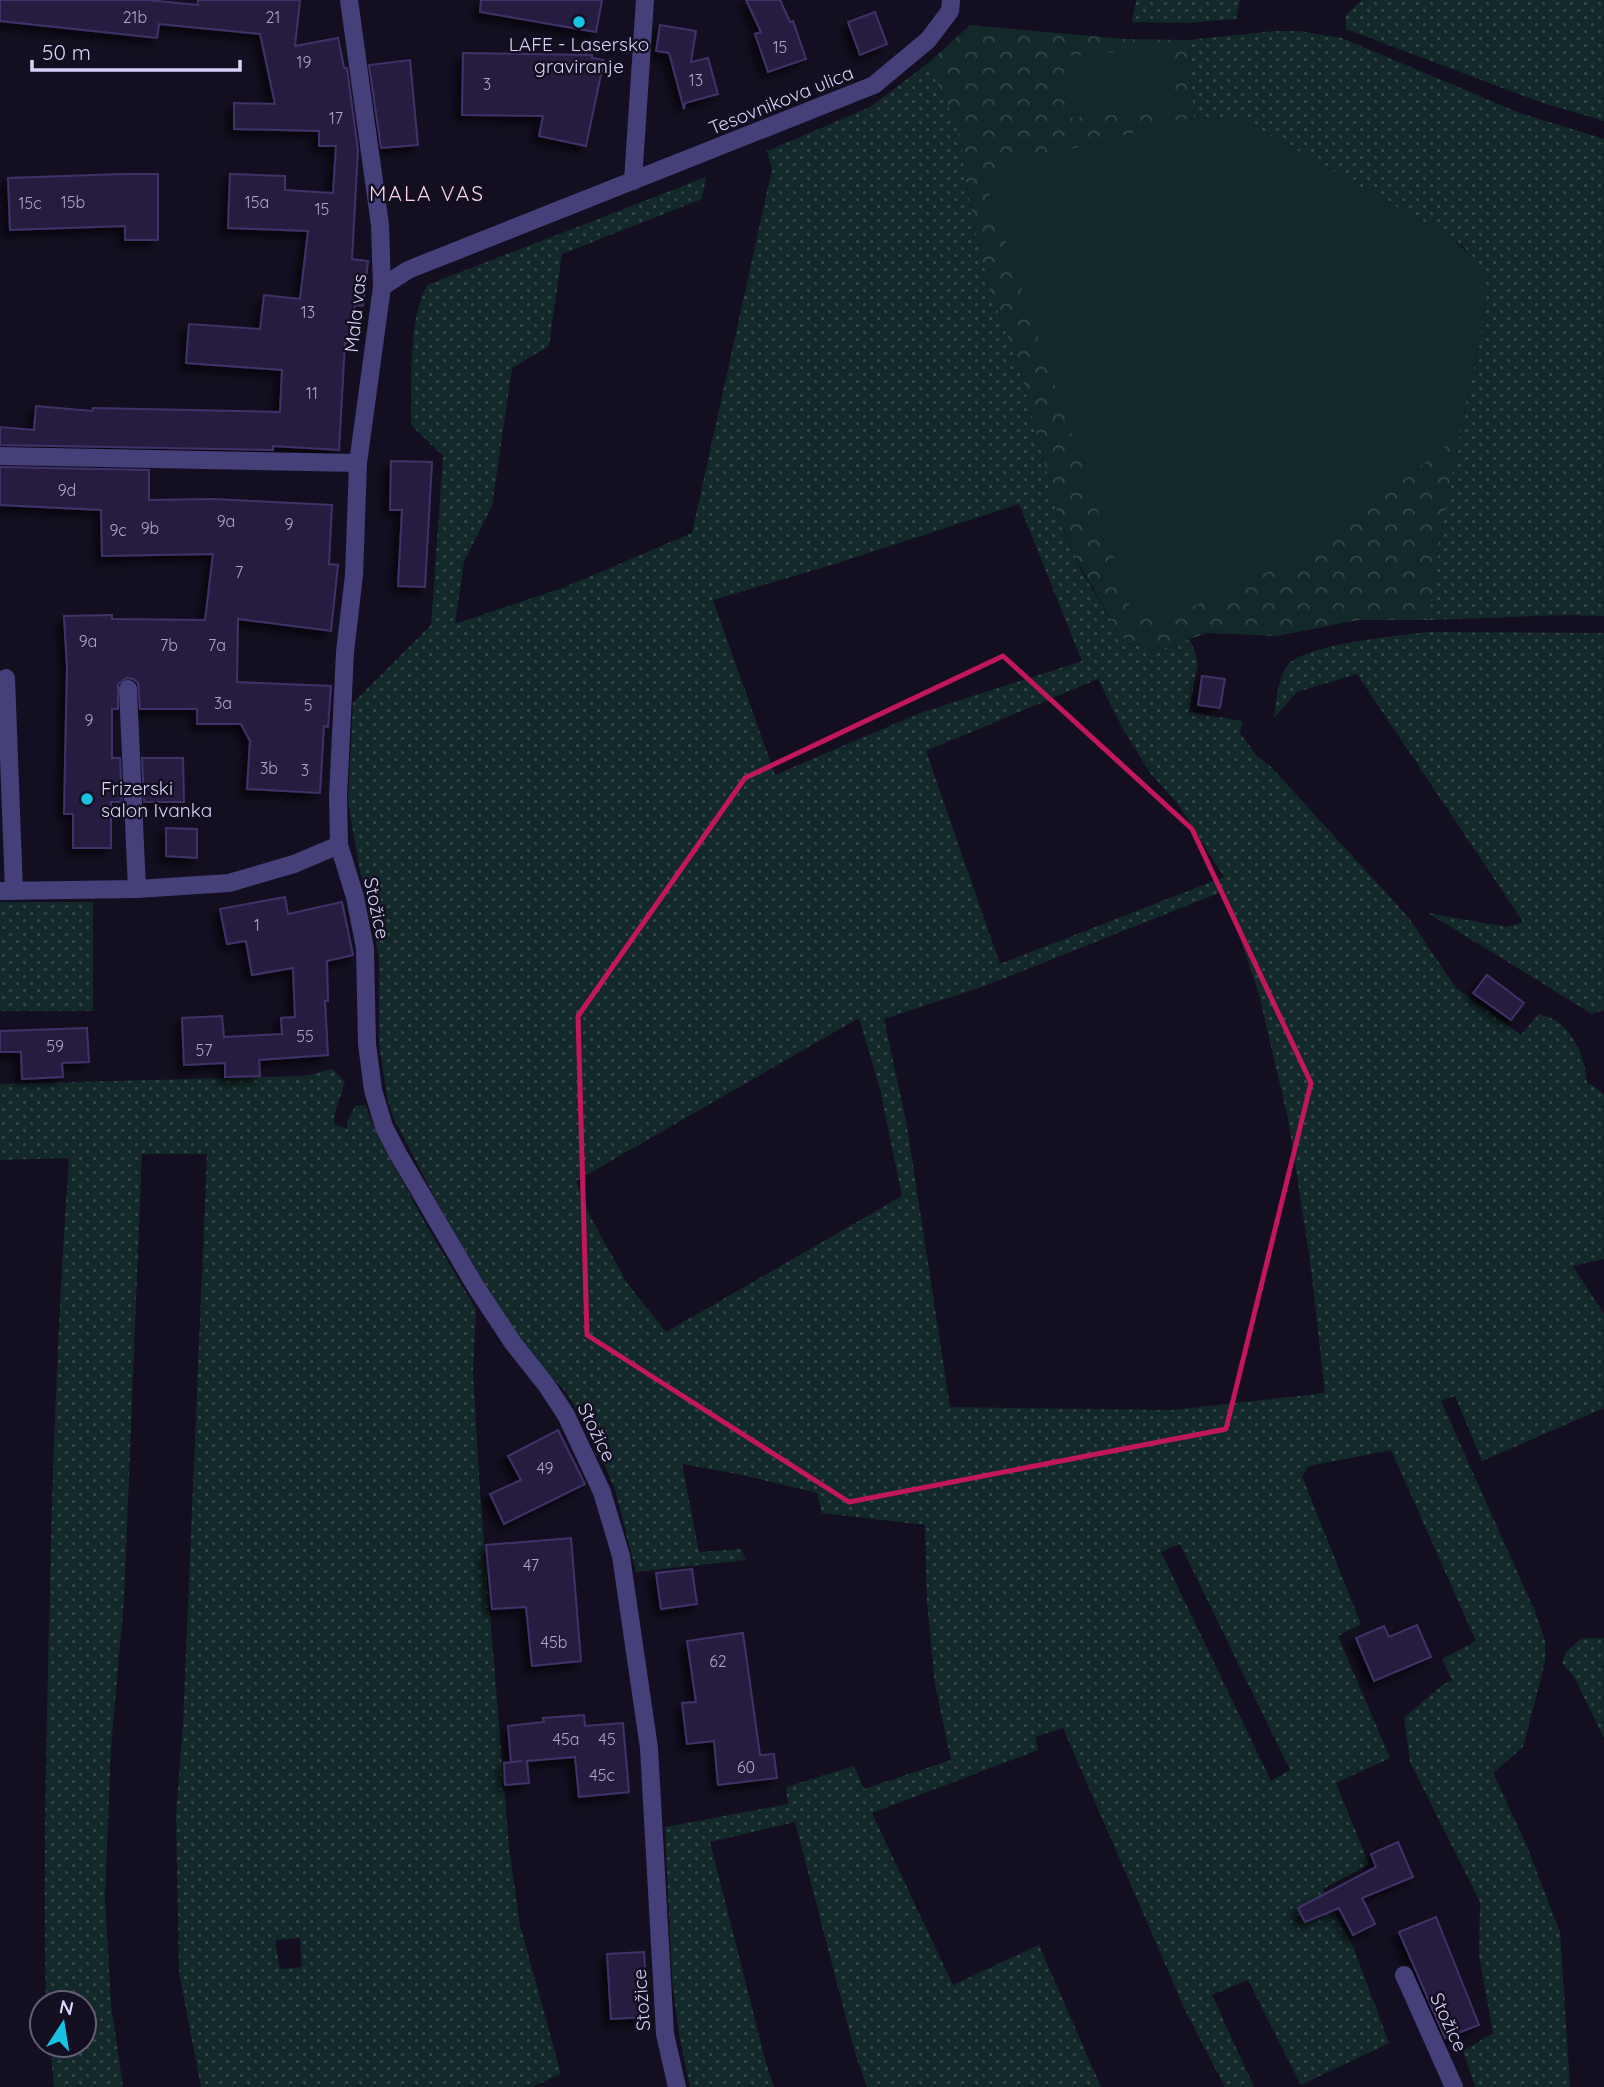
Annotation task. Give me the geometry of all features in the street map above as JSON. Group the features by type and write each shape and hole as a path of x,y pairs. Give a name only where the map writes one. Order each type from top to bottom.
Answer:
{"street":[{"name":"Mala vas","path":"339,845 338,797 344,678 355,575 358,463 383,287 380,225 349,0"},
{"path":"633,181 645,0"},
{"name":"Tesovnikova ulica","path":"383,287 408,270 874,85 928,40 950,11 951,0"},
{"path":"0,456 358,463"},
{"path":"6,678 7,891 137,889 229,883 294,864 339,845"},
{"path":"128,690 137,889"},
{"name":"Stožice","path":"339,845 355,897 365,948 367,1044 373,1090 384,1127 477,1287 513,1343 566,1415 602,1492 621,1556 649,1748 663,2021 677,2087"},
{"name":"Stožice","path":"1404,1975 1454,2087"}],"highlighted area":[{"path":"1003,656 1192,829 1311,1083 1226,1429 849,1502 587,1335 578,1016 745,778"}],"green space":[{"path":"1136,0 1240,0 1236,19 1187,23 1132,22"},
{"path":"1362,0 1604,0 1604,121 1540,102 1346,29 1346,15"},
{"path":"970,25 1125,39 1188,40 1194,117 1246,122 1448,236 1478,261 1487,292 1447,498 1428,620 1358,620 1277,636 1207,633 1156,651 1121,637 1078,562 1060,522 1019,367 991,293 978,243 961,141 948,104 927,64"},
{"path":"1299,31 1342,38 1520,113 1604,139 1604,616 1428,620 1447,498 1487,292 1465,248 1448,236 1246,122 1194,117 1188,40"},
{"path":"1171,49 1176,110 1067,118 1063,56"},
{"path":"927,64 948,104 961,141 978,243 991,293 1019,367 1060,522 1081,570 1121,637 1156,651 1190,639 1198,662 1189,712 1242,721 1240,733 1257,756 1271,767 1409,918 1456,988 1521,1035 1539,1014 1562,1025 1578,1047 1587,1082 1604,1094 1604,1259 1573,1266 1604,1314 1604,1408 1482,1461 1455,1396 1441,1401 1536,1614 1545,1640 1545,1662 1523,1747 1493,1773 1526,1844 1560,1932 1570,2087 1475,2087 1463,2051 1493,2033 1479,1955 1480,1902 1410,1762 1404,1718 1441,1686 1452,1680 1442,1659 1476,1641 1391,1450 1309,1466 1302,1476 1361,1624 1338,1636 1390,1758 1336,1783 1369,1864 1323,1889 1354,1949 1389,2043 1301,2085 1248,1980 1212,1995 1254,2087 1225,2087 1185,2010 1063,1728 1035,1737 1038,1750 872,1813 953,1985 1039,1945 1101,2087 867,2087 856,2056 795,1822 710,1842 774,2087 690,2087 672,1980 665,1827 788,1804 786,1787 854,1766 864,1789 951,1760 935,1685 927,1603 925,1525 822,1513 817,1493 682,1464 699,1552 742,1549 745,1560 636,1572 615,1490 591,1433 565,1391 519,1342 437,1202 393,1117 387,1097 379,1043 379,960 348,802 353,703 431,625 443,456 411,425 414,334 421,299 427,285 706,177 702,199 562,254 549,346 512,368 492,506 464,562 455,624 565,587 692,533 772,169 767,151 870,107","holes":["1019,504 1082,661 920,713 775,775 713,600 835,564","1098,679 1123,729 1150,773 1178,804 1224,877 1000,964 926,751","1224,891 1259,994 1288,1119 1310,1260 1325,1393 1173,1410 950,1407 907,1126 884,1019 982,987","859,1018 880,1089 902,1196 666,1332 627,1283 590,1216 576,1181","1180,1544 1290,1770 1271,1781 1161,1552"]},
{"path":"1194,117 1246,122 1448,236 1478,261 1487,292 1459,435 1319,549 1165,619 1132,611 982,172"},
{"path":"1430,632 1604,633 1604,1010 1592,1014 1428,913 1507,927 1523,922 1357,674 1297,692 1274,718 1282,677 1288,665 1298,658 1333,646"},
{"path":"0,902 93,902 93,1011 0,1011"},
{"path":"333,1069 345,1082 334,1124 347,1129 347,1122 355,1106 365,1105 376,1132 425,1223 476,1309 473,1372 480,1492 509,1847 520,1925 561,2074 532,2087 201,2087 179,1972 176,1814 183,1724 207,1154 142,1154 124,1600 111,1748 105,1898 111,2004 123,2087 54,2087 51,2059 98,2059 98,1989 46,1989 46,1769 52,1510 69,1158 0,1160 0,1084 304,1076","holes":["300,1938 302,1967 280,1969 275,1940"]},
{"path":"1582,1638 1604,1638 1604,1738 1574,1677 1562,1663 1566,1652"}],"building":[{"path":"0,0 147,0 198,5 198,0 300,0 295,46 338,38 344,68 347,68 358,150 352,259 368,261 363,306 355,305 350,343 345,343 339,450 273,446 273,450 0,445 0,427 34,430 36,406 92,411 93,408 280,412 282,370 186,363 189,324 260,329 264,295 300,299 308,231 228,228 230,174 285,176 285,190 333,193 336,146 319,146 319,131 234,129 234,103 275,104 260,34 159,24 157,38 0,21"},
{"path":"481,0 602,0 596,32 480,12"},
{"path":"746,0 780,0 790,22 793,21 806,59 768,72 755,34 761,32"},
{"path":"875,12 887,44 860,55 848,22"},
{"path":"660,25 696,31 691,62 708,58 718,94 685,103 684,109 669,53 656,51"},
{"path":"463,53 592,55 592,58 604,60 586,146 539,136 543,116 462,115"},
{"path":"410,60 418,145 381,148 369,65"},
{"path":"158,174 158,240 125,240 125,226 10,230 8,178"},
{"path":"391,461 432,462 425,587 398,586 402,510 390,510"},
{"path":"0,467 149,470 149,500 213,499 332,505 329,564 338,565 331,631 238,619 237,682 331,686 328,727 324,726 320,793 247,789 250,741 241,724 197,724 197,709 140,709 138,683 127,678 118,684 118,709 112,709 112,758 120,758 122,802 111,802 111,848 73,848 73,814 64,814 67,667 64,616 112,615 112,619 205,620 213,554 102,556 101,510 0,505"},
{"path":"1202,676 1225,679 1220,708 1198,705"},
{"path":"142,758 183,758 184,802 144,802"},
{"path":"166,828 197,829 197,858 166,856"},
{"path":"285,897 288,914 342,902 353,955 327,961 328,1001 325,1001 328,1055 259,1060 260,1076 225,1077 225,1063 184,1065 182,1018 222,1016 224,1037 282,1034 281,1018 295,1017 293,968 252,975 246,941 227,944 220,909"},
{"path":"1487,975 1524,1003 1511,1020 1473,993"},
{"path":"87,1028 89,1062 62,1063 63,1077 22,1079 21,1052 0,1052 0,1031"},
{"path":"558,1430 585,1484 504,1524 490,1494 521,1480 508,1456"},
{"path":"571,1538 581,1661 532,1666 526,1607 492,1609 486,1545"},
{"path":"692,1569 697,1604 661,1609 656,1573"},
{"path":"1417,1625 1431,1657 1374,1681 1356,1638 1384,1626 1389,1637"},
{"path":"743,1633 760,1755 774,1754 777,1778 718,1785 714,1741 687,1744 682,1703 696,1702 687,1641"},
{"path":"584,1715 585,1726 623,1723 629,1792 579,1797 575,1757 527,1761 529,1783 505,1785 504,1763 522,1761 511,1762 508,1726 544,1722 543,1718"},
{"path":"1398,1842 1413,1877 1362,1898 1375,1924 1353,1935 1339,1908 1305,1922 1298,1908 1376,1867 1371,1854"},
{"path":"1436,1917 1479,2025 1445,2038 1399,1932"},
{"path":"644,1952 648,2017 611,2019 607,1954"}],"place":[{"name":"LAFE - Lasersko graviranje","path":"579,22"},
{"name":"Frizerski salon Ivanka","path":"87,799"}],"district":[{"name":"MALA VAS","path":"427,193"}]}
